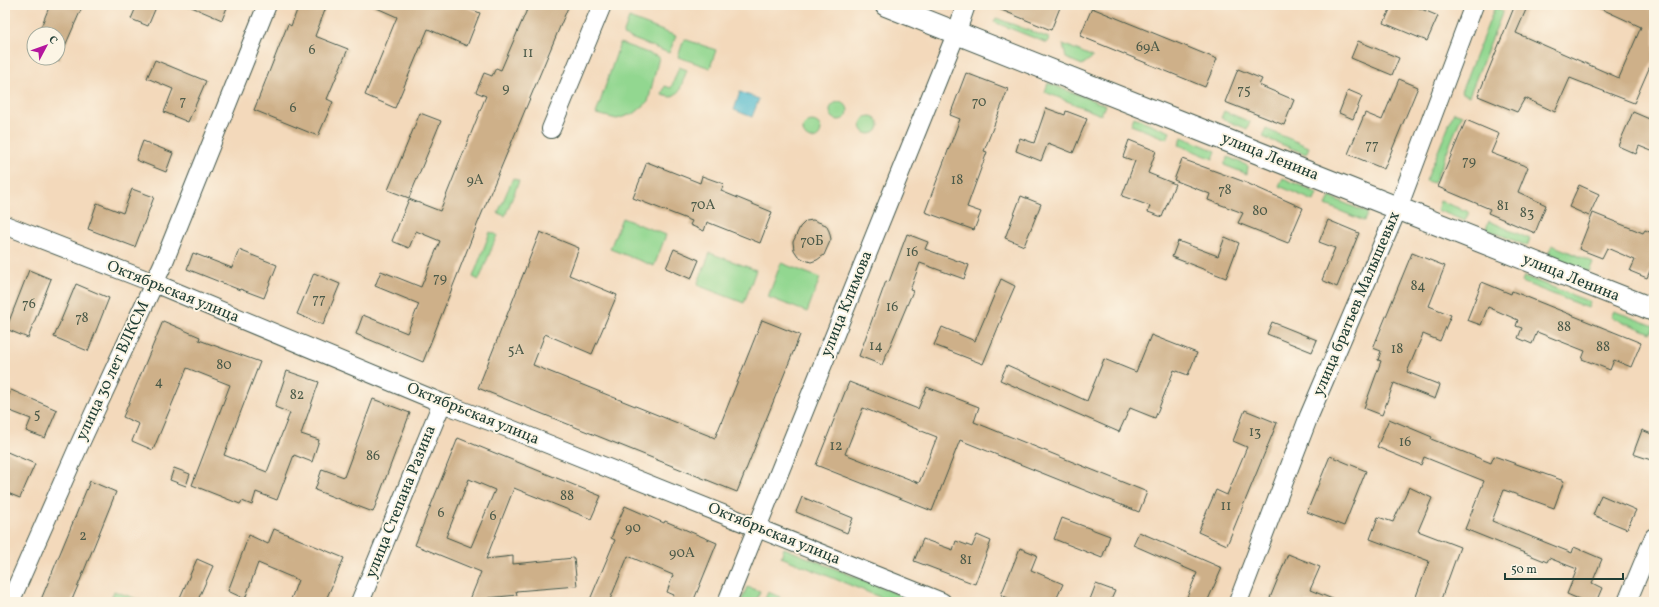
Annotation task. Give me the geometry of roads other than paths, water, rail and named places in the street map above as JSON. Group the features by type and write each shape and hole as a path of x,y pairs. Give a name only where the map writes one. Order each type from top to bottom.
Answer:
{"street":[{"name":"улица 30 лет ВЛКСМ","path":"10,602 77,450 163,264 267,5"},
{"path":"551,129 602,5"},
{"name":"улица Ленина","path":"886,5 1654,310"},
{"name":"улица Климова","path":"727,602 956,34 966,5"},
{"name":"улица братьев Малышевых","path":"1238,602 1309,416 1398,208 1474,5"},
{"name":"Октябрьская улица","path":"5,225 154,283 442,403 942,602"},
{"name":"улица Степана Разина","path":"360,602 442,403"},
{"path":"1627,602 1654,537"}],"water":[{"path":"740,92 759,99 752,117 734,110"}]}
